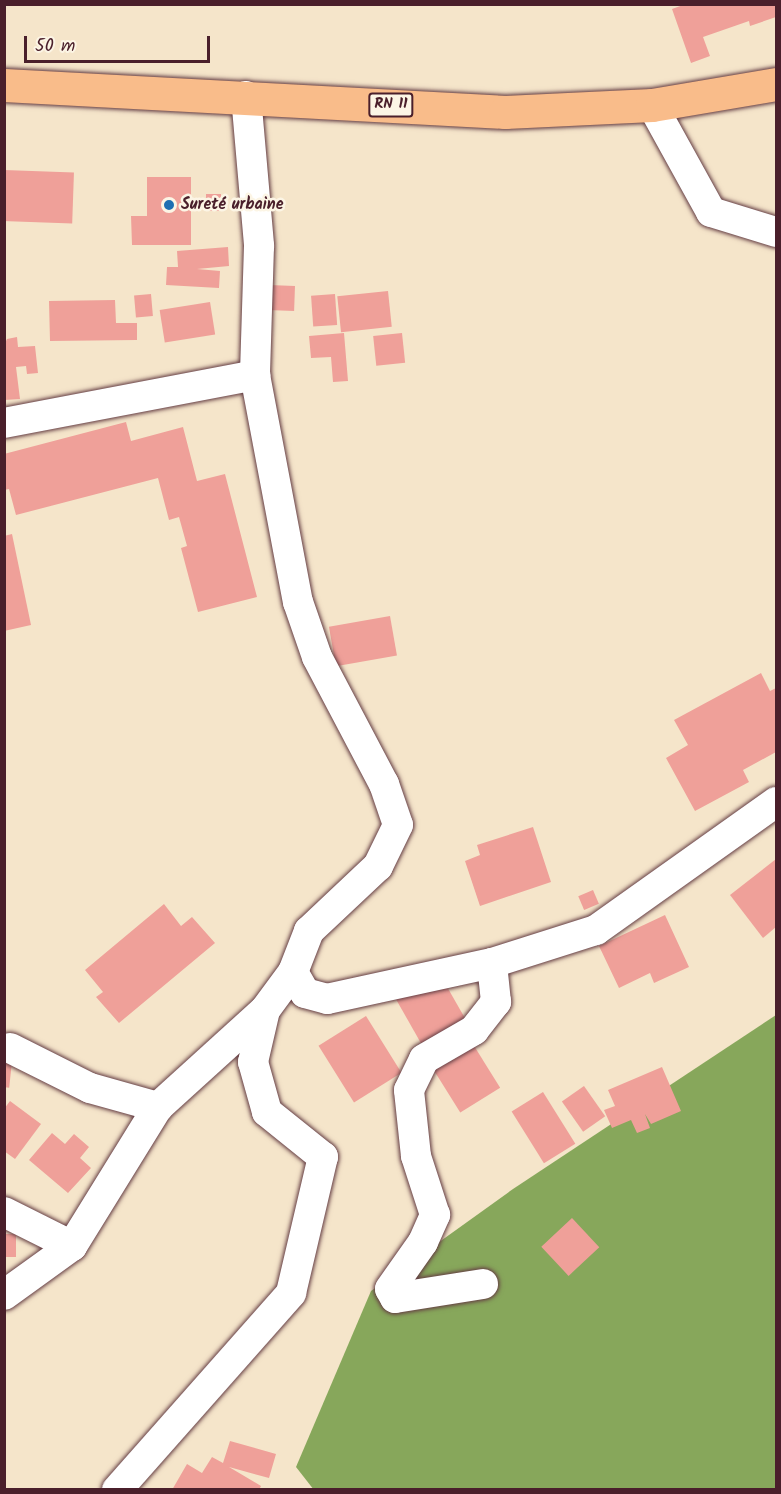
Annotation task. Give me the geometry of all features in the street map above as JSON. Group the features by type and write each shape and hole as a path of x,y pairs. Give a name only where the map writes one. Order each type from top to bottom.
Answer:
{"main road":[{"name":"RN 11","path":"4,85 246,96 505,112 652,105 777,84"}],"street":[{"path":"4,1296 72,1246 158,1107 265,1010 293,972 309,931 378,866 398,825 384,784 317,657 298,602 255,375 259,246 246,96"},
{"path":"652,105 711,212 777,232"},
{"path":"4,423 255,375"},
{"path":"293,972 305,993 327,999 492,963 596,930 777,802"},
{"path":"483,1284 395,1298 390,1289 423,1242 435,1215 416,1156 409,1090 423,1059 474,1030 496,1002 492,963"},
{"path":"117,1490 291,1293 323,1157 267,1112 253,1062 265,1010"},
{"path":"10,1048 90,1088 158,1107"},
{"path":"4,1212 72,1246"}],"green space":[{"path":"776,1015 776,1489 314,1490 296,1467 371,1291 513,1189"}],"building":[{"path":"686,4 776,4 776,17 750,26 749,21 703,37 710,56 691,63 672,9"},
{"path":"4,170 74,172 72,223 4,221"},
{"path":"147,177 191,177 191,245 132,245 131,216 147,216"},
{"path":"206,194 221,194 221,211 206,211"},
{"path":"228,247 229,266 197,269 220,271 219,288 166,285 167,267 178,267 177,251"},
{"path":"269,285 295,286 294,311 268,310"},
{"path":"388,291 392,327 341,332 337,296"},
{"path":"151,294 153,316 136,317 134,295"},
{"path":"335,294 337,325 313,327 311,296"},
{"path":"115,300 116,323 137,323 137,340 50,341 49,301"},
{"path":"210,302 215,335 165,343 160,310"},
{"path":"344,333 348,381 333,382 331,357 311,358 309,336"},
{"path":"402,333 405,363 376,366 373,336"},
{"path":"17,337 18,347 35,346 38,373 27,374 26,366 16,367 20,399 4,400 4,345 7,339"},
{"path":"126,422 131,441 183,427 197,481 225,474 257,597 198,612 181,548 187,546 179,517 169,520 158,478 16,515 9,489 4,490 4,454"},
{"path":"12,534 31,625 4,631 4,536"},
{"path":"390,616 397,655 336,666 329,627"},
{"path":"761,673 770,691 776,688 776,752 743,770 749,782 695,811 666,758 688,745 674,720"},
{"path":"533,827 551,882 480,906 465,861 480,855 477,845"},
{"path":"776,859 776,927 763,938 730,895"},
{"path":"593,890 599,904 584,910 578,896"},
{"path":"164,904 181,926 192,917 215,943 119,1023 96,997 103,992 85,970"},
{"path":"665,915 689,967 654,983 650,973 619,988 599,946"},
{"path":"442,978 466,1020 422,1045 393,994"},
{"path":"366,1016 402,1073 354,1102 319,1046"},
{"path":"471,1041 500,1088 460,1113 431,1066"},
{"path":"4,1051 13,1052 9,1088 4,1087"},
{"path":"662,1067 681,1111 651,1124 645,1114 650,1128 637,1133 631,1120 612,1128 604,1110 615,1106 608,1090"},
{"path":"584,1086 605,1116 583,1132 562,1101"},
{"path":"543,1092 575,1144 544,1163 512,1112"},
{"path":"10,1101 41,1124 15,1159 4,1151 4,1109"},
{"path":"52,1133 65,1144 74,1134 89,1147 80,1158 91,1168 68,1193 29,1160"},
{"path":"572,1218 599,1247 569,1276 541,1247"},
{"path":"4,1234 16,1234 16,1257 4,1257"},
{"path":"230,1441 276,1454 269,1478 229,1467 261,1486 259,1490 172,1490 187,1464 202,1473 212,1457 223,1463"}],"place":[{"name":"Sureté urbaine","path":"169,205"}]}
